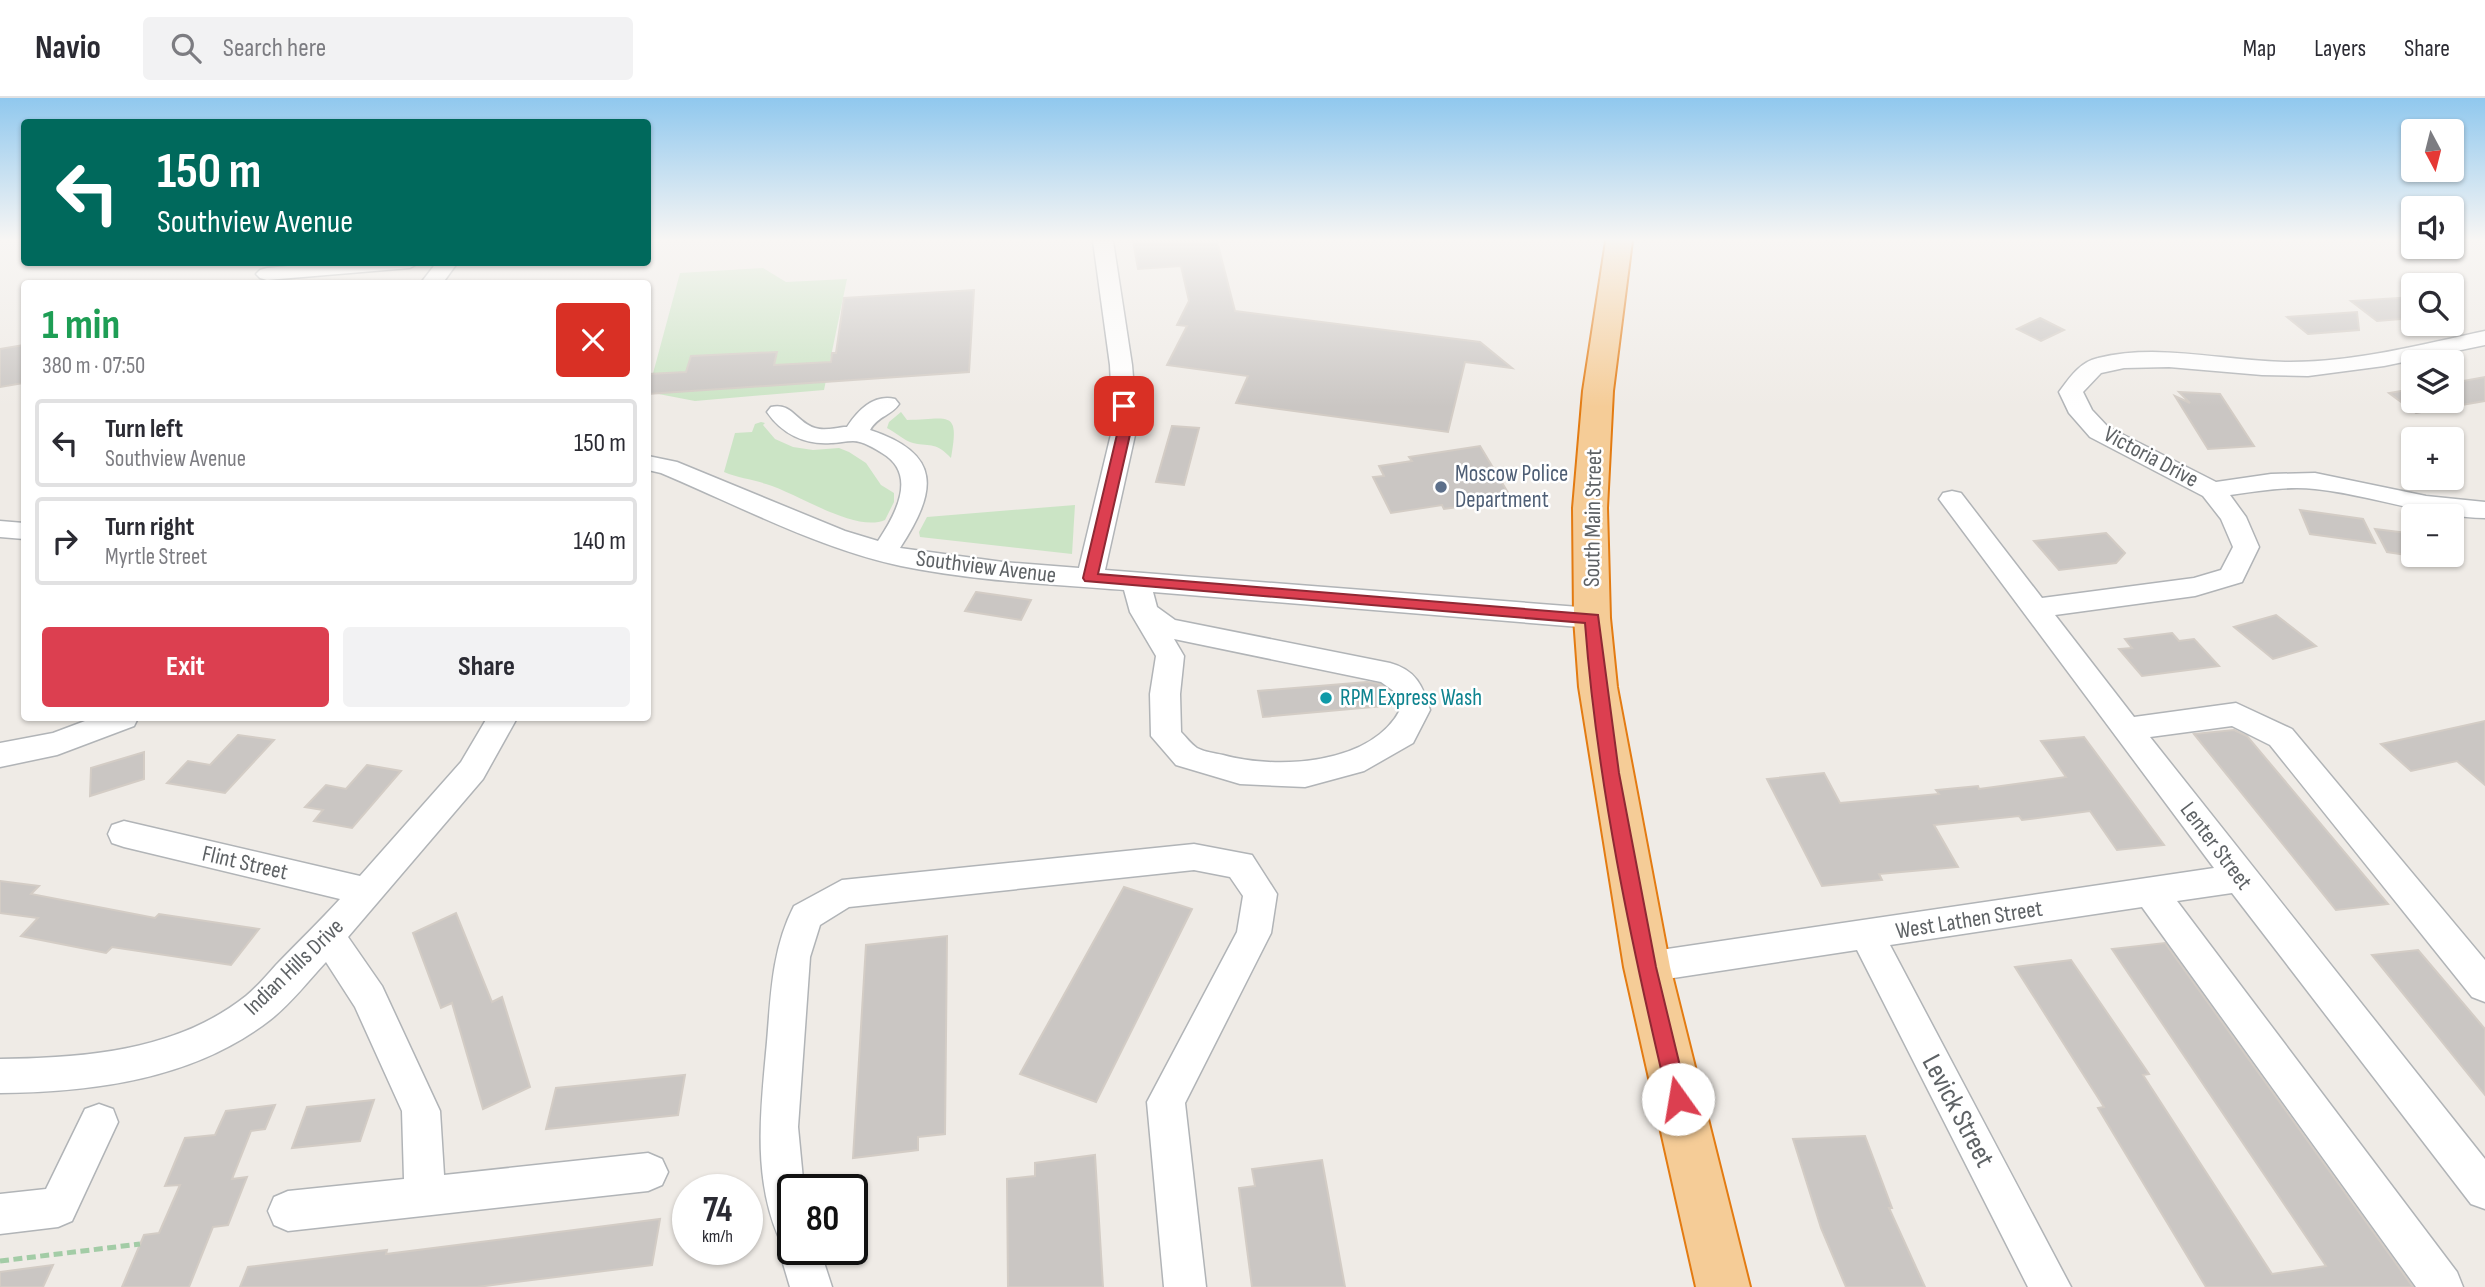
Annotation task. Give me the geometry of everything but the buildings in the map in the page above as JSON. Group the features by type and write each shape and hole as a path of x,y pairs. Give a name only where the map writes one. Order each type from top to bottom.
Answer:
{"highway":[{"name":"South Main Street","path":"1611,296 1598,391 1590,508 1592,618 1598,687 1647,967 1723,1287"}],"street":[{"path":"1090,578 1125,426 1121,365 1111,296"},
{"name":"Victoria Drive","path":"2035,608 2195,587 2232,576 2246,547 2234,517 2212,490 2099,432 2081,413 2071,392 2082,376 2098,365 2134,359 2287,369 2346,363 2485,338"},
{"path":"856,433 867,414 887,404"},
{"path":"779,412 801,433 826,437 856,433 877,438 912,466 917,483 914,499 901,528 884,552"},
{"name":"Southview Avenue","path":"651,464 668,467 797,522 901,557 1003,571 1592,618"},
{"path":"2212,490 2276,479 2328,482 2428,505 2485,510"},
{"name":"Lenter Street","path":"1952,499 2239,878 2485,1189"},
{"path":"0,529 21,531"},
{"path":"1136,582 1144,612 1170,656 1165,694 1166,736 1187,757 1240,772 1305,775 1353,763 1402,735 1415,710 1409,687 1390,673 1204,637 1166,627 1144,612"},
{"path":"2126,729 2236,714 2281,737 2485,986"},
{"path":"0,755 57,744 115,721"},
{"name":"Indian Hills Drive","path":"0,1076 100,1070 169,1054 216,1034 258,1009 328,936 470,772 494,737 501,721"},
{"name":"Flint Street","path":"124,834 367,892"},
{"path":"783,1174 779,1127 792,957 806,916 842,894 1194,857 1240,865 1260,894 1254,933 1166,1102 1185,1287"},
{"name":"West Lathen Street","path":"1647,967 2239,878"},
{"path":"2151,891 2442,1287"},
{"path":"328,936 369,997 421,1111 425,1196"},
{"name":"Levick Street","path":"1867,936 2050,1287"},
{"path":"0,1214 58,1207 99,1122"},
{"path":"288,1212 648,1172"},
{"path":"804,1265 811,1287"}],"path":[{"path":"0,1261 140,1244"}],"green space":[{"path":"674,296 843,296 824,390 695,401 651,393 651,381"},
{"path":"901,412 907,420 948,420 954,431 951,458 937,447 910,442 887,428 889,422"},
{"path":"765,423 763,425 775,439 793,447 813,450 839,448 866,463 881,485 894,493 894,502 885,520 873,523 842,517 761,482 724,472 735,433 752,432 755,424"},
{"path":"1075,505 1072,554 920,537 919,532 927,517"}],"place":[{"name":"Moscow Police Department","path":"1441,487"},
{"name":"RPM Express Wash","path":"1326,698"}],"route":[{"path":"1124,406 1125,426 1090,578 1592,618 1598,687 1611,773 1647,967 1678,1099"}]}
